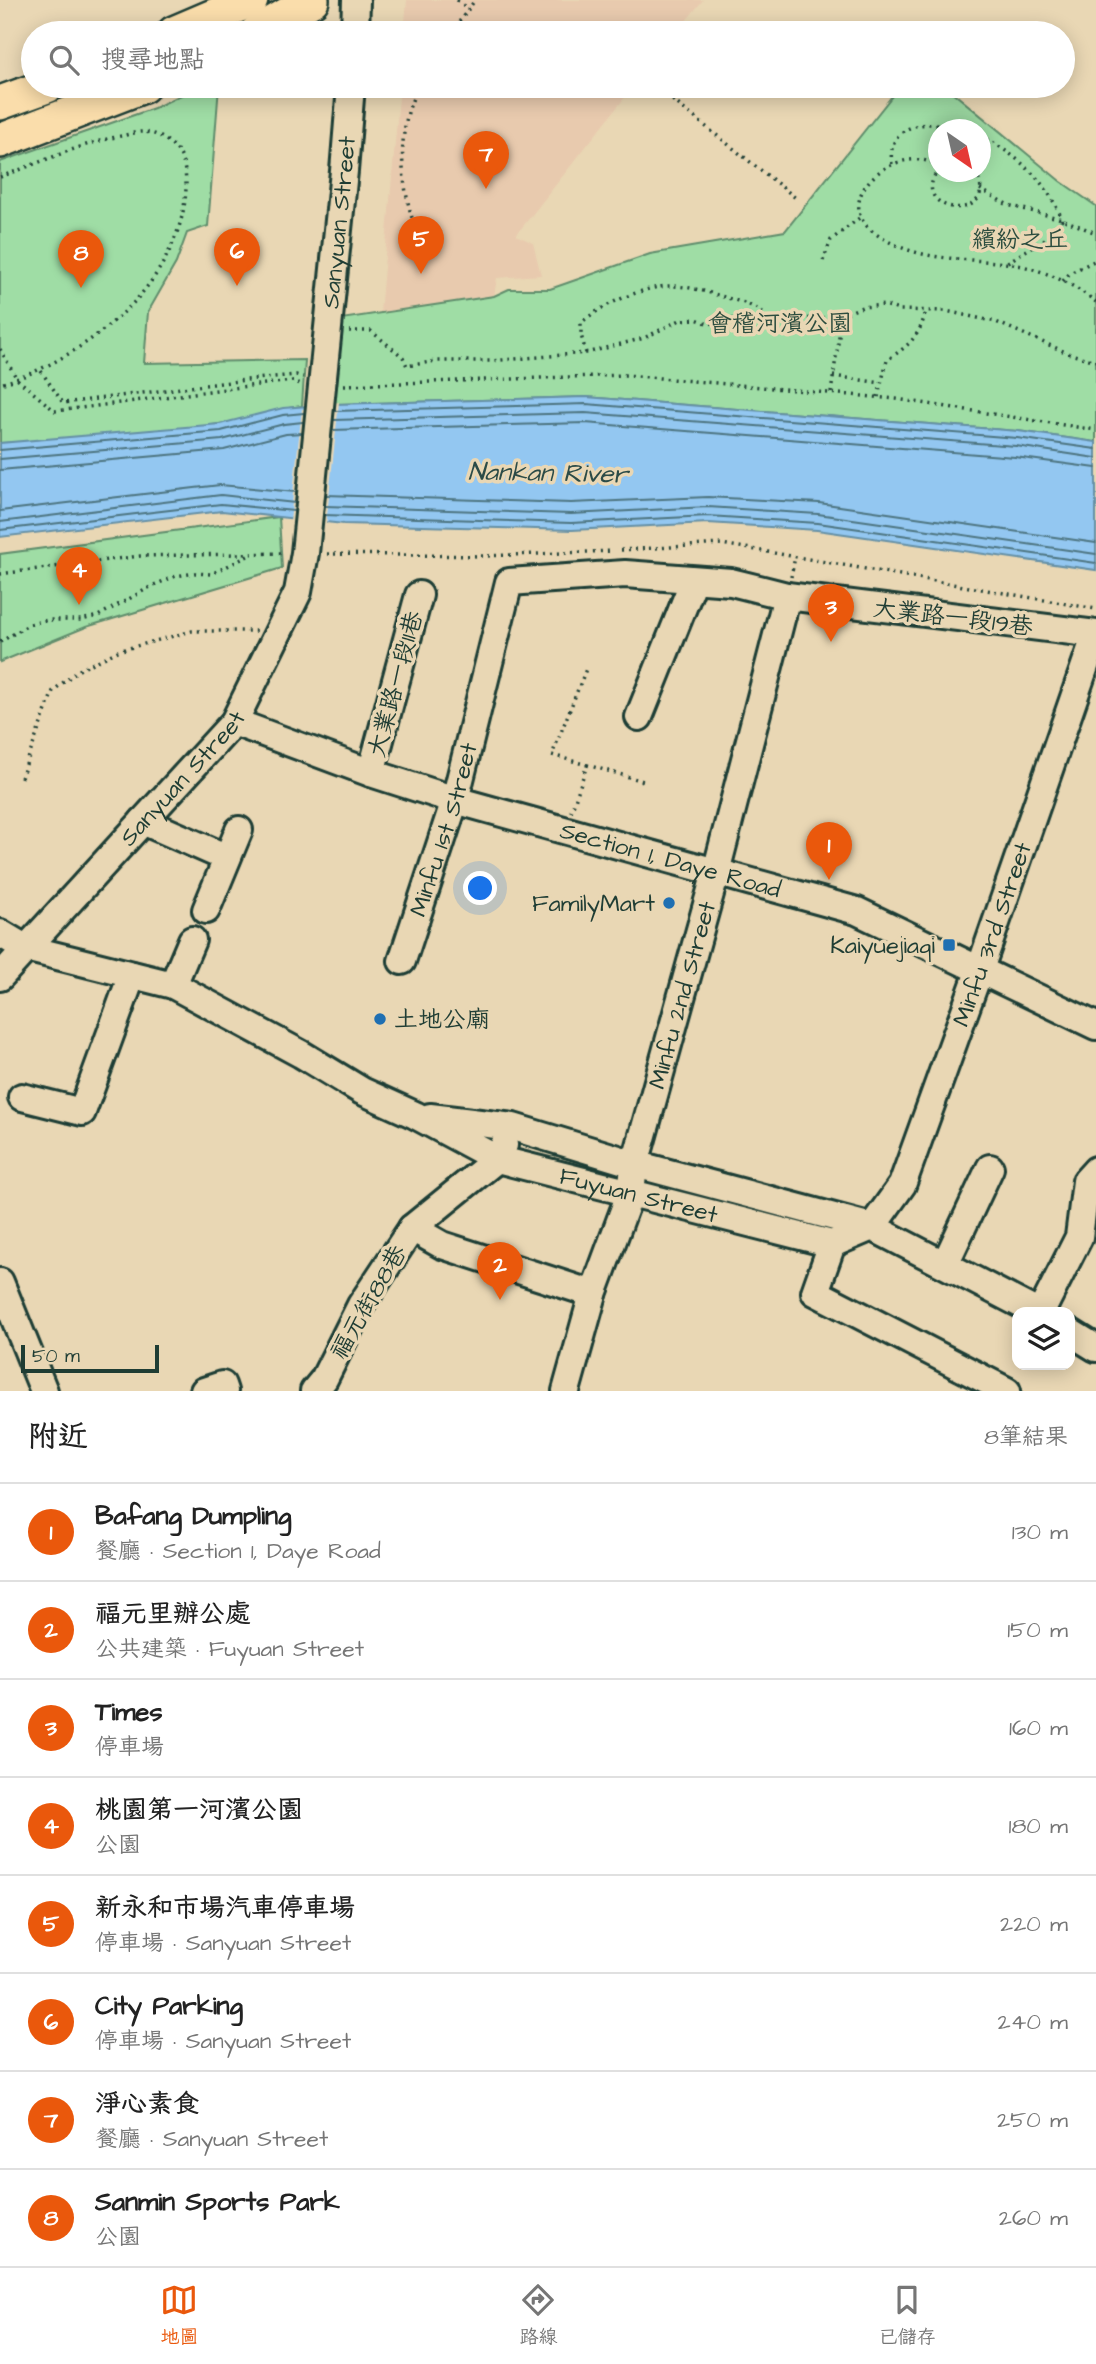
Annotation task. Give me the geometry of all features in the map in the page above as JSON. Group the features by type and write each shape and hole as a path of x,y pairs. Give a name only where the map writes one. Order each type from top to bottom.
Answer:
{"main road":[{"path":"202,21 251,0"},
{"path":"276,21 312,0"},
{"path":"0,103 21,95"},
{"path":"0,141 112,98"}],"street":[{"path":"355,21 356,0"},
{"name":"Sanyuan Street","path":"0,976 13,950 143,821 234,722 298,592 298,548 321,394 350,98"},
{"name":"大業路一段19巷","path":"481,695 509,582 625,574 731,582 787,596 1096,634"},
{"path":"639,717 694,580"},
{"name":"大業路一段11巷","path":"371,773 419,595"},
{"name":"Minfu 2nd Street","path":"566,1391 593,1294 630,1194 635,1164 716,872 787,596"},
{"name":"Minfu 3rd Street","path":"872,1227 902,1185 1096,634"},
{"name":"Minfu 1st Street","path":"402,961 455,800 481,695"},
{"name":"Section 1, Daye Road","path":"234,722 371,773 455,800 857,911 1096,1026"},
{"path":"143,821 228,858"},
{"path":"206,910 239,830"},
{"name":"Fuyuan Street","path":"0,933 13,950 173,985 302,1054 362,1091 415,1115 497,1159 832,1244"},
{"path":"173,985 192,940"},
{"path":"22,1097 82,1112 132,975"},
{"name":"Fuyuan Street","path":"415,1115 513,1127 635,1164 872,1227 1029,1307"},
{"name":"福元街88巷","path":"314,1391 324,1379 361,1305 412,1228 497,1159 513,1127"},
{"path":"946,1264 990,1168"},
{"path":"1042,1307 1079,1237 1086,1181 1096,1170"},
{"path":"872,1227 832,1244 814,1292 1007,1391"},
{"path":"412,1228 442,1245 593,1294"},
{"path":"0,1282 44,1391"},
{"path":"1075,1335 1096,1348"},
{"path":"204,1391 222,1385 223,1391"}],"path":[{"path":"457,0 468,9"},
{"path":"460,21 475,0"},
{"path":"414,98 407,117 402,153 412,221 420,241"},
{"path":"670,98 797,199"},
{"path":"892,164 890,150 898,134 916,126 928,125"},
{"path":"0,177 97,141 142,132 161,136 176,148 185,167 186,194 180,228 162,263 146,289 124,313 41,371 0,384"},
{"path":"991,141 1014,155 1052,195 1062,219 1058,231 1006,263"},
{"path":"928,160 916,159 892,164 876,173 865,186 859,210 864,223 875,233 914,253 963,261 1006,263 1063,281 1095,299"},
{"path":"932,182 933,191 943,205 950,208 966,207 972,203 980,189 980,182"},
{"path":"980,189 1008,205 1062,219 1096,233"},
{"path":"824,261 831,240 862,216"},
{"path":"1063,281 1070,273 1096,260"},
{"path":"586,353 581,323 590,315 624,298 653,289 670,286 693,289 759,310 764,314 764,319"},
{"path":"349,331 371,331 403,357 407,366 436,361 490,361 586,353 644,338 680,320 696,319 709,324 730,319 816,319 842,315 862,307 885,305 898,310 946,311 996,322 1070,354 1096,361"},
{"path":"878,397 887,360 921,330 926,310"},
{"path":"831,393 842,315"},
{"path":"0,349 17,379 55,411 294,381 321,394 626,375 878,397 1096,430"},
{"path":"41,371 63,403 296,375 321,394"},
{"path":"833,376 881,383"},
{"path":"0,574 140,556 252,554 298,548"},
{"path":"0,642 30,624 98,616 154,584 176,576 211,573 252,554"},
{"path":"21,778 53,691 77,671 118,651 192,631 279,631"},
{"path":"586,669 552,755 647,782"},
{"path":"565,830 587,765"}],"shaded area":[{"path":"407,0 703,0 686,21 405,21"},
{"path":"399,98 624,98 516,235 533,243 541,275 497,278 494,296 380,313"}],"green space":[{"path":"175,98 218,98 208,226 187,233 176,263 148,312 144,363 305,360 302,406 192,428 0,443 0,162 154,108"},
{"name":"會稽河濱公園","path":"890,98 960,98 985,119 928,119 928,182 991,182 991,124 1060,181 1096,206 1096,442 1018,431 586,397 335,404 341,319 494,296 509,289 550,289 650,254 785,231"},
{"path":"279,517 282,568 86,627 0,662 0,554"}],"water":[{"name":"Nankan River","path":"586,397 1018,431 1096,442 1096,570 817,530 708,523 572,530 344,524 222,511 0,537 0,443 220,424 283,408 335,404"}],"pier":[{"path":"339,402 326,525 290,522 302,409"}],"place":[{"name":"淨心素食","path":"486,189"},
{"name":"新永和市場汽車停車場","path":"421,274"},
{"name":"City Parking","path":"237,286"},
{"name":"Sanmin Sports Park","path":"81,288"},
{"name":"桃園第一河濱公園","path":"79,605"},
{"name":"Times","path":"831,642"},
{"name":"Bafang Dumpling","path":"829,880"},
{"name":"FamilyMart","path":"669,903"},
{"name":"Kaiyuejiaqi","path":"949,945"},
{"name":"土地公廟","path":"380,1019"},
{"name":"福元里辦公處","path":"500,1300"}],"park label":[{"name":"繽紛之丘","path":"1020,239"}]}
